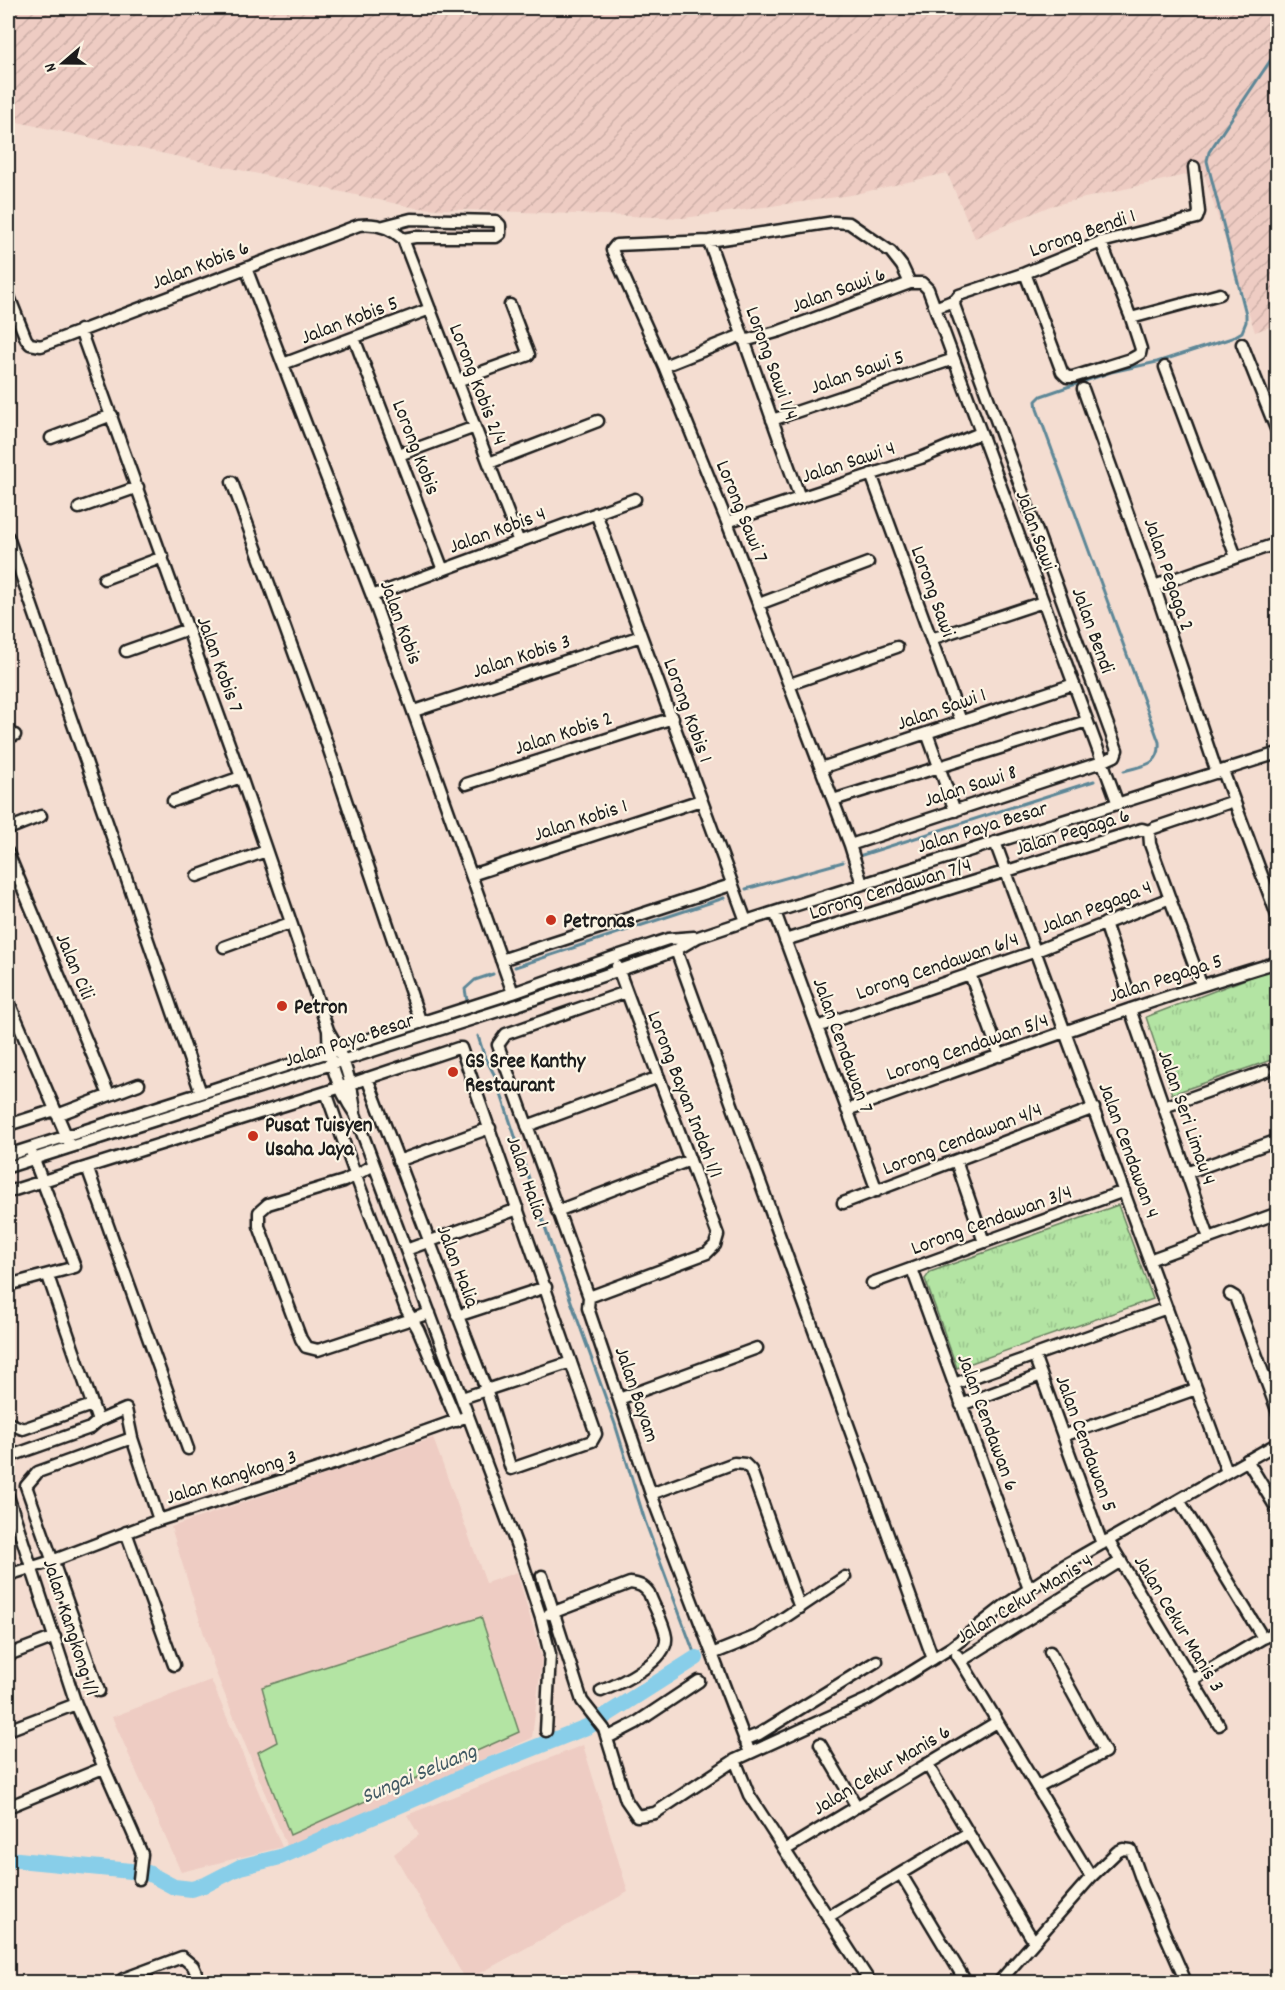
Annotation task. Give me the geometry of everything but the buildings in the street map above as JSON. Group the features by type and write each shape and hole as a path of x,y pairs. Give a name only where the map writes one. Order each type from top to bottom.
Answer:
{"street":[{"name":"Lorong Bendi 1","path":"935,308 955,300 959,295 1024,273 1101,242 1197,218 1199,212 1194,167"},
{"name":"Jalan Kobis 6","path":"8,294 21,330 30,344 41,346 359,225 384,226 411,219 496,221 500,225 500,234 496,237 415,237 403,240"},
{"path":"709,241 834,222 849,223 891,252 902,266 910,283"},
{"path":"384,226 403,240"},
{"name":"Lorong Kobis 2/4","path":"403,240 519,542"},
{"name":"Lorong Sawi 1/4","path":"709,241 800,498"},
{"name":"Lorong Sawi 7","path":"709,241 616,245 612,250 664,366 727,522 790,684 850,845 862,884"},
{"path":"1024,273 1062,372 1067,377 1131,359 1140,354 1141,349 1101,242"},
{"name":"Jalan Kobis","path":"246,268 372,596 513,993"},
{"name":"Jalan Sawi","path":"910,283 921,283 928,289 1118,804"},
{"name":"Jalan Sawi 6","path":"664,366 743,338 780,331 910,283"},
{"path":"1131,318 1220,294"},
{"name":"Jalan Bendi","path":"955,300 954,305 990,406 1112,732 1117,750 1115,756 1102,762"},
{"path":"457,381 529,355 510,305"},
{"name":"Jalan Kobis 5","path":"283,364 430,309"},
{"name":"Jalan Kobis 7","path":"80,330 163,557 325,1021 339,1048 345,1086"},
{"name":"Lorong Kobis","path":"354,338 443,570"},
{"path":"1242,344 1278,434"},
{"name":"Jalan Sawi 5","path":"772,420 954,359"},
{"path":"1165,367 1236,557"},
{"name":"Jalan Pegaga 2","path":"1083,389 1220,772 1234,801 1278,918"},
{"path":"51,438 112,415"},
{"path":"489,463 598,421"},
{"path":"399,455 475,427"},
{"name":"Jalan Sawi 4","path":"727,522 921,458 980,433"},
{"name":"Lorong Sawi","path":"871,474 961,721"},
{"path":"232,482 324,735 421,1023"},
{"path":"79,508 138,487"},
{"name":"Jalan Kobis 4","path":"372,596 635,499"},
{"name":"Lorong Kobis 1","path":"596,513 746,921"},
{"path":"8,537 201,1093"},
{"path":"1154,586 1278,543"},
{"path":"104,579 163,557"},
{"path":"759,604 868,563"},
{"path":"931,639 1043,602"},
{"path":"126,651 188,629"},
{"name":"Jalan Kobis 3","path":"414,711 641,636"},
{"path":"790,684 897,647"},
{"name":"Jalan Sawi 1","path":"821,768 1074,684"},
{"name":"Jalan Kobis 2","path":"466,784 673,718"},
{"path":"833,800 1087,721"},
{"path":"927,734 955,811"},
{"name":"Jalan Paya Besar","path":"8,1167 517,1005 676,950 698,937 746,921 1278,753"},
{"name":"Jalan Sawi 8","path":"850,845 1102,762"},
{"path":"172,801 241,777"},
{"name":"Jalan Kobis 1","path":"471,875 701,800"},
{"name":"Jalan Pegaga 6","path":"1006,872 1142,829 1149,831 1234,801"},
{"path":"8,829 41,816"},
{"path":"1149,831 1150,844 1201,984"},
{"name":"Jalan Cendawan 4","path":"995,842 1227,1472"},
{"path":"197,876 266,851"},
{"name":"Jalan Cili","path":"8,853 110,1095"},
{"name":"Lorong Cendawan 7/4","path":"785,940 1006,872"},
{"path":"501,960 731,885"},
{"name":"Jalan Pegaga 4","path":"1036,951 1170,898"},
{"name":"Jalan Cendawan 7","path":"775,912 877,1191"},
{"path":"224,947 290,923"},
{"path":"1105,923 1126,985"},
{"name":"Jalan Paya Besar","path":"8,1155 513,993 668,939 698,937"},
{"path":"676,950 933,1659"},
{"name":"Lorong Cendawan 6/4","path":"817,1027 1036,951"},
{"name":"Lorong Bayan Indah 1/1","path":"589,1297 707,1253 715,1245 718,1235 614,957"},
{"name":"Jalan Pegaga 5","path":"1066,1032 1201,984 1278,962"},
{"path":"970,974 1000,1056"},
{"path":"517,1005 524,1026 626,992"},
{"path":"8,1000 71,1148"},
{"name":"Jalan Seri Limau 4","path":"1130,1009 1209,1238"},
{"name":"Jalan Kobis 7","path":"325,1021 328,1052 332,1065 345,1086"},
{"name":"Jalan Bayam","path":"524,1026 506,1034 498,1044 589,1297 588,1308 651,1494 750,1753"},
{"name":"Lorong Cendawan 5/4","path":"847,1110 1066,1032"},
{"name":"Jalan Halia 1","path":"8,1191 461,1048 596,1434 592,1441 511,1469"},
{"path":"1164,1107 1266,1071"},
{"path":"527,1126 658,1077"},
{"name":"Jalan Halia","path":"367,1078 486,1389 511,1469"},
{"path":"8,1125 56,1112 139,1084"},
{"path":"345,1086 521,1557 541,1617 550,1654 546,1731"},
{"path":"326,1092 406,1309 418,1329 457,1421"},
{"name":"Lorong Cendawan 4/4","path":"843,1203 1094,1108"},
{"path":"399,1161 490,1128"},
{"path":"1186,1173 1278,1140"},
{"path":"8,1285 75,1267 30,1148"},
{"path":"557,1211 690,1160"},
{"path":"956,1161 984,1242"},
{"path":"374,1165 344,1181 268,1204 260,1212 259,1226 301,1339 306,1347 318,1350 430,1313"},
{"path":"87,1167 188,1449"},
{"name":"Lorong Cendawan 3/4","path":"872,1283 1124,1191"},
{"path":"406,1250 518,1209"},
{"path":"1149,1260 1278,1213"},
{"name":"Jalan Cendawan 6","path":"912,1269 1029,1589"},
{"path":"48,1276 98,1421"},
{"path":"457,1316 546,1287"},
{"path":"1230,1294 1235,1297 1278,1413"},
{"path":"954,1384 1167,1308"},
{"path":"619,1399 757,1348"},
{"name":"Jalan Cendawan 5","path":"1034,1355 1105,1542"},
{"path":"462,1398 571,1362"},
{"path":"961,1404 1041,1375"},
{"path":"1063,1436 1197,1389"},
{"path":"8,1423 22,1429 92,1405"},
{"path":"8,1457 90,1428 98,1421 126,1409 132,1438 159,1520"},
{"name":"Jalan Kangkong 3","path":"10,1574 52,1561 159,1520 468,1416"},
{"path":"99,1691 26,1486 38,1472 132,1438"},
{"path":"542,1576 582,1701 605,1733 626,1800 637,1816 656,1813 735,1760 868,1699 952,1647 1004,1606 1065,1565 1278,1443"},
{"path":"1247,1460 1278,1511"},
{"path":"651,1494 734,1463 745,1464 751,1470 800,1608"},
{"name":"Jalan Kangkong 1/1","path":"8,1496 76,1704 142,1854 139,1879"},
{"path":"1179,1500 1263,1638"},
{"path":"126,1533 174,1665"},
{"name":"Jalan Cekur Manis 3","path":"1105,1542 1121,1562 1219,1725"},
{"path":"8,1561 10,1574"},
{"name":"Jalan Cekur Manis 4","path":"952,1647 961,1661 1121,1562"},
{"path":"712,1654 757,1636 846,1577"},
{"path":"541,1617 630,1583 645,1588 666,1638 665,1647 652,1663 614,1686 601,1690"},
{"path":"1192,1680 1263,1638 1278,1632"},
{"path":"8,1655 55,1637"},
{"path":"1037,1787 1105,1752 1050,1652"},
{"path":"744,1740 759,1734 877,1661"},
{"path":"961,1661 1090,1877"},
{"path":"605,1733 636,1723 699,1681"},
{"path":"8,1730 76,1704"},
{"name":"Jalan Cekur Manis 6","path":"785,1850 997,1722"},
{"path":"820,1744 857,1807"},
{"path":"735,1760 749,1795 870,1983"},
{"path":"927,1764 1034,1942"},
{"path":"8,1807 103,1768"},
{"path":"828,1917 968,1833"},
{"path":"999,1983 1090,1877 1123,1849 1131,1850 1143,1884 1186,1983"},
{"path":"901,1874 966,1983"},
{"path":"123,1979 182,1957 193,1965 200,1983"}],"shaded area":[{"path":"8,8 1277,8 1277,324 1255,332 1203,171 1050,206 975,238 947,173 851,195 684,218 416,208 8,120"},
{"path":"433,1438 486,1583 517,1572 542,1658 532,1738 287,1847 216,1673 171,1527"},
{"path":"211,1680 282,1847 181,1872 112,1717"},
{"path":"583,1745 628,1892 466,1981 394,1854 419,1835 407,1815"}],"green space":[{"path":"1277,967 1277,1058 1172,1094 1146,1017"},
{"path":"1118,1205 1153,1299 957,1368 925,1279 930,1272"},
{"path":"481,1617 519,1732 290,1835 258,1752 277,1742 262,1687"}],"waterway":[{"path":"1124,771 1144,766 1154,760 1159,750 1159,742 1036,401 1041,396 1111,372 1157,362 1232,338 1242,332 1246,314 1207,161 1209,152 1278,49"},
{"path":"862,855 1094,781"},
{"path":"746,889 843,862"},
{"path":"515,967 724,898"},
{"path":"467,1001 465,989 475,980 493,974"},
{"path":"478,1036 484,1055 495,1076 554,1254 615,1424 645,1521 696,1658"},
{"name":"Sungai Seluang","path":"148,1873 174,1887 192,1889 240,1867 280,1857 466,1775 589,1726 696,1658"},
{"name":"Sungai Seluang","path":"8,1859 131,1871"}],"place":[{"name":"Petronas","path":"551,920"},
{"name":"Petron","path":"282,1006"},
{"name":"GS Sree Kanthy Restaurant","path":"453,1072"},
{"name":"Pusat Tuisyen Usaha Jaya","path":"253,1136"}]}
